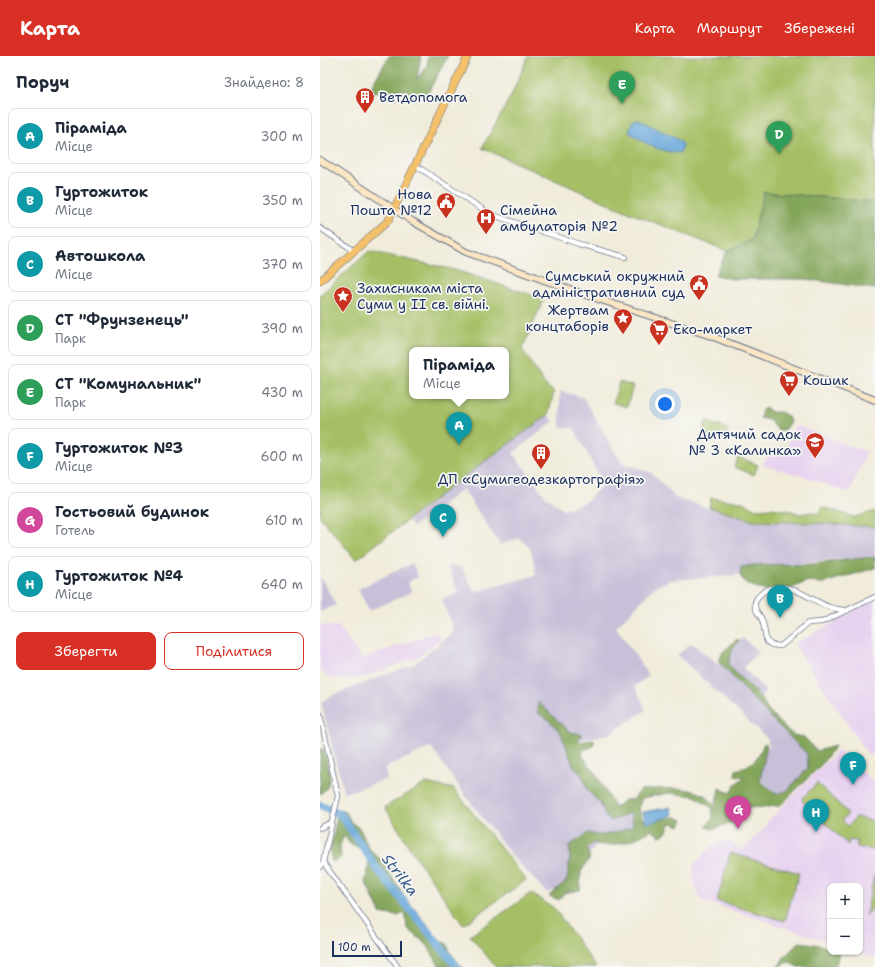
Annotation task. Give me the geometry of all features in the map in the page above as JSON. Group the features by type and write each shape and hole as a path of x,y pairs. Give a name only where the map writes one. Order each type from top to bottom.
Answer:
{"main road":[{"path":"320,281 353,250 388,221 468,56"},
{"path":"320,160 412,221 466,252 589,296 711,336 875,400"}],"street":[{"path":"415,165 490,214 579,244 625,257"},
{"path":"320,228 353,250"},
{"path":"847,611 829,606 797,590 774,587 766,590 758,596 755,605 755,610 763,622 767,642 776,646 785,643 808,623 822,622 847,611 875,597"},
{"path":"320,714 337,787 337,804 321,864 398,967"},
{"path":"320,828 332,822"}],"shaded area":[{"path":"560,391 583,397 621,462 652,473 676,498 753,521 875,527 875,556 774,566 730,576 671,580 655,587 616,627 649,676 635,686 646,710 610,734 573,741 609,805 634,805 641,831 596,846 577,869 575,885 561,887 547,893 514,858 470,802 431,747 385,768 387,779 344,793 321,703 328,697 414,664 454,632 442,599 458,593 448,566 461,567 475,592 536,575 534,569 536,568 530,548 519,538 500,545 463,489 413,527 408,521 450,487 548,415 554,421 513,453 546,497 563,510 586,502 603,484 574,428 560,427"},
{"name":"Дитячий садок № 3 «Калинка»","path":"796,425 867,452 849,493 806,477 762,465 770,450 778,447 785,449"},
{"path":"412,563 418,577 408,582 411,592 369,611 358,589"},
{"path":"320,576 336,605 320,612"},
{"path":"875,600 875,751 869,756 794,644"},
{"path":"320,625 338,626 362,659 437,632 441,639 418,657 365,677 344,680 327,676 320,669"},
{"path":"743,638 758,652 743,668 766,691 756,701 811,756 812,766 781,799 759,778 763,753 770,745 767,742 769,740 677,655 692,643 718,665"},
{"path":"838,750 875,783 875,958 863,954 863,883 827,883 827,941 700,900 694,882 693,866 712,845 729,840 742,851 767,825 766,823"}],"green space":[{"path":"389,56 421,56 417,79 427,66 428,56 448,56 426,96 415,99 406,90 373,92 372,85"},
{"path":"528,56 875,56 875,202 764,192 752,240 727,251 628,212 482,148 512,94"},
{"path":"764,192 875,202 875,289 805,279 732,279 715,275 727,251 752,240"},
{"path":"369,251 455,270 544,299 522,349 546,386 554,392 548,415 450,487 356,560 320,517 320,295"},
{"path":"619,382 633,386 627,407 613,403"},
{"path":"766,408 772,412 781,412 788,416 790,422 784,430 779,431 769,420 760,418 762,410"},
{"path":"706,421 728,429 723,442 702,434"},
{"path":"738,457 758,465 754,475 734,467"},
{"path":"711,498 743,502 756,509 771,508 792,511 800,514 812,512 817,514 823,507 855,517 875,511 875,527 753,521 709,507"},
{"path":"875,557 875,568 820,584 808,581 781,593 770,593 747,584 740,576 741,567 768,564 814,564"},
{"path":"736,640 740,640 733,648 728,665 762,699 767,709 787,730 794,735 804,737 817,751 835,746 821,765 780,806 749,808 732,823 712,829 706,827 713,818 712,808 695,796 669,793 642,798 640,811 641,816 646,822 676,817 683,820 680,826 673,823 669,825 667,832 660,836 651,830 638,838 623,843 600,845 593,843 587,849 590,858 581,872 580,890 564,893 559,900 549,896 567,880 570,855 569,846 588,833 605,835 633,826 631,813 611,821 606,817 600,803 587,790 583,777 573,765 561,733 550,721 538,713 538,702 570,732 581,734 578,742 594,740 594,746 583,750 582,755 594,771 615,808 624,800 634,799 640,790 664,789 681,789 697,792 705,796 715,806 719,788 730,793 736,784 744,777 735,775 736,770 747,766 754,761 764,743 767,745 760,781 776,794 787,791 808,768 807,754 718,661 723,652"},
{"path":"320,749 323,749 327,761 329,780 325,790 320,794"},
{"path":"426,783 454,789 526,880 463,925 411,850 385,807"},
{"path":"817,783 848,814 842,820 848,826 856,817 875,821 875,850 857,847 857,841 849,840 848,845 802,801 803,797"},
{"path":"341,810 346,812 351,822 360,829 368,847 382,861 403,895 428,925 432,935 447,944 450,952 462,967 440,967 427,945 407,928 405,913 397,916 380,913 365,881 368,861 361,849 350,844 344,836 340,845 341,857 332,862 330,851 338,812"},
{"path":"730,853 799,873 785,921 717,901"},
{"path":"874,875 875,907 866,915"},
{"path":"531,893 554,908 596,967 496,967 470,936"},
{"path":"799,942 827,947 827,955 839,955 835,967 798,967 788,962 778,967 785,956"}],"water":[{"path":"638,119 682,143 682,149 679,153 665,151 652,146 629,132 633,121"},
{"path":"671,807 673,815 646,824 643,812"}],"waterway":[{"name":"Strilka","path":"320,805 341,815 378,870 457,967"}],"place":[{"name":"СТ \"Комунальник\"","path":"622,104"},
{"name":"Ветдопомога","path":"365,114"},
{"name":"СТ \"Фрунзенець\"","path":"779,154"},
{"name":"Нова Пошта №12","path":"446,219"},
{"name":"Сімейна амбулаторія №2","path":"486,235"},
{"name":"Сумський окружний адміністративний суд","path":"699,301"},
{"name":"Захисникам міста Суми у ІІ св. війні.","path":"343,313"},
{"name":"Жертвам концтаборів","path":"623,335"},
{"name":"Еко-маркет","path":"659,346"},
{"name":"Кошик","path":"789,397"},
{"name":"Піраміда","path":"459,445"},
{"name":"Дитячий садок № 3 «Калинка»","path":"815,459"},
{"name":"ДП «Сумигеодезкартографія»","path":"541,470"},
{"name":"Автошкола","path":"443,537"},
{"name":"Гуртожиток","path":"780,618"},
{"name":"Гуртожиток №3","path":"853,785"},
{"name":"Гостьовий будинок","path":"738,829"},
{"name":"Гуртожиток №4","path":"816,832"}]}
